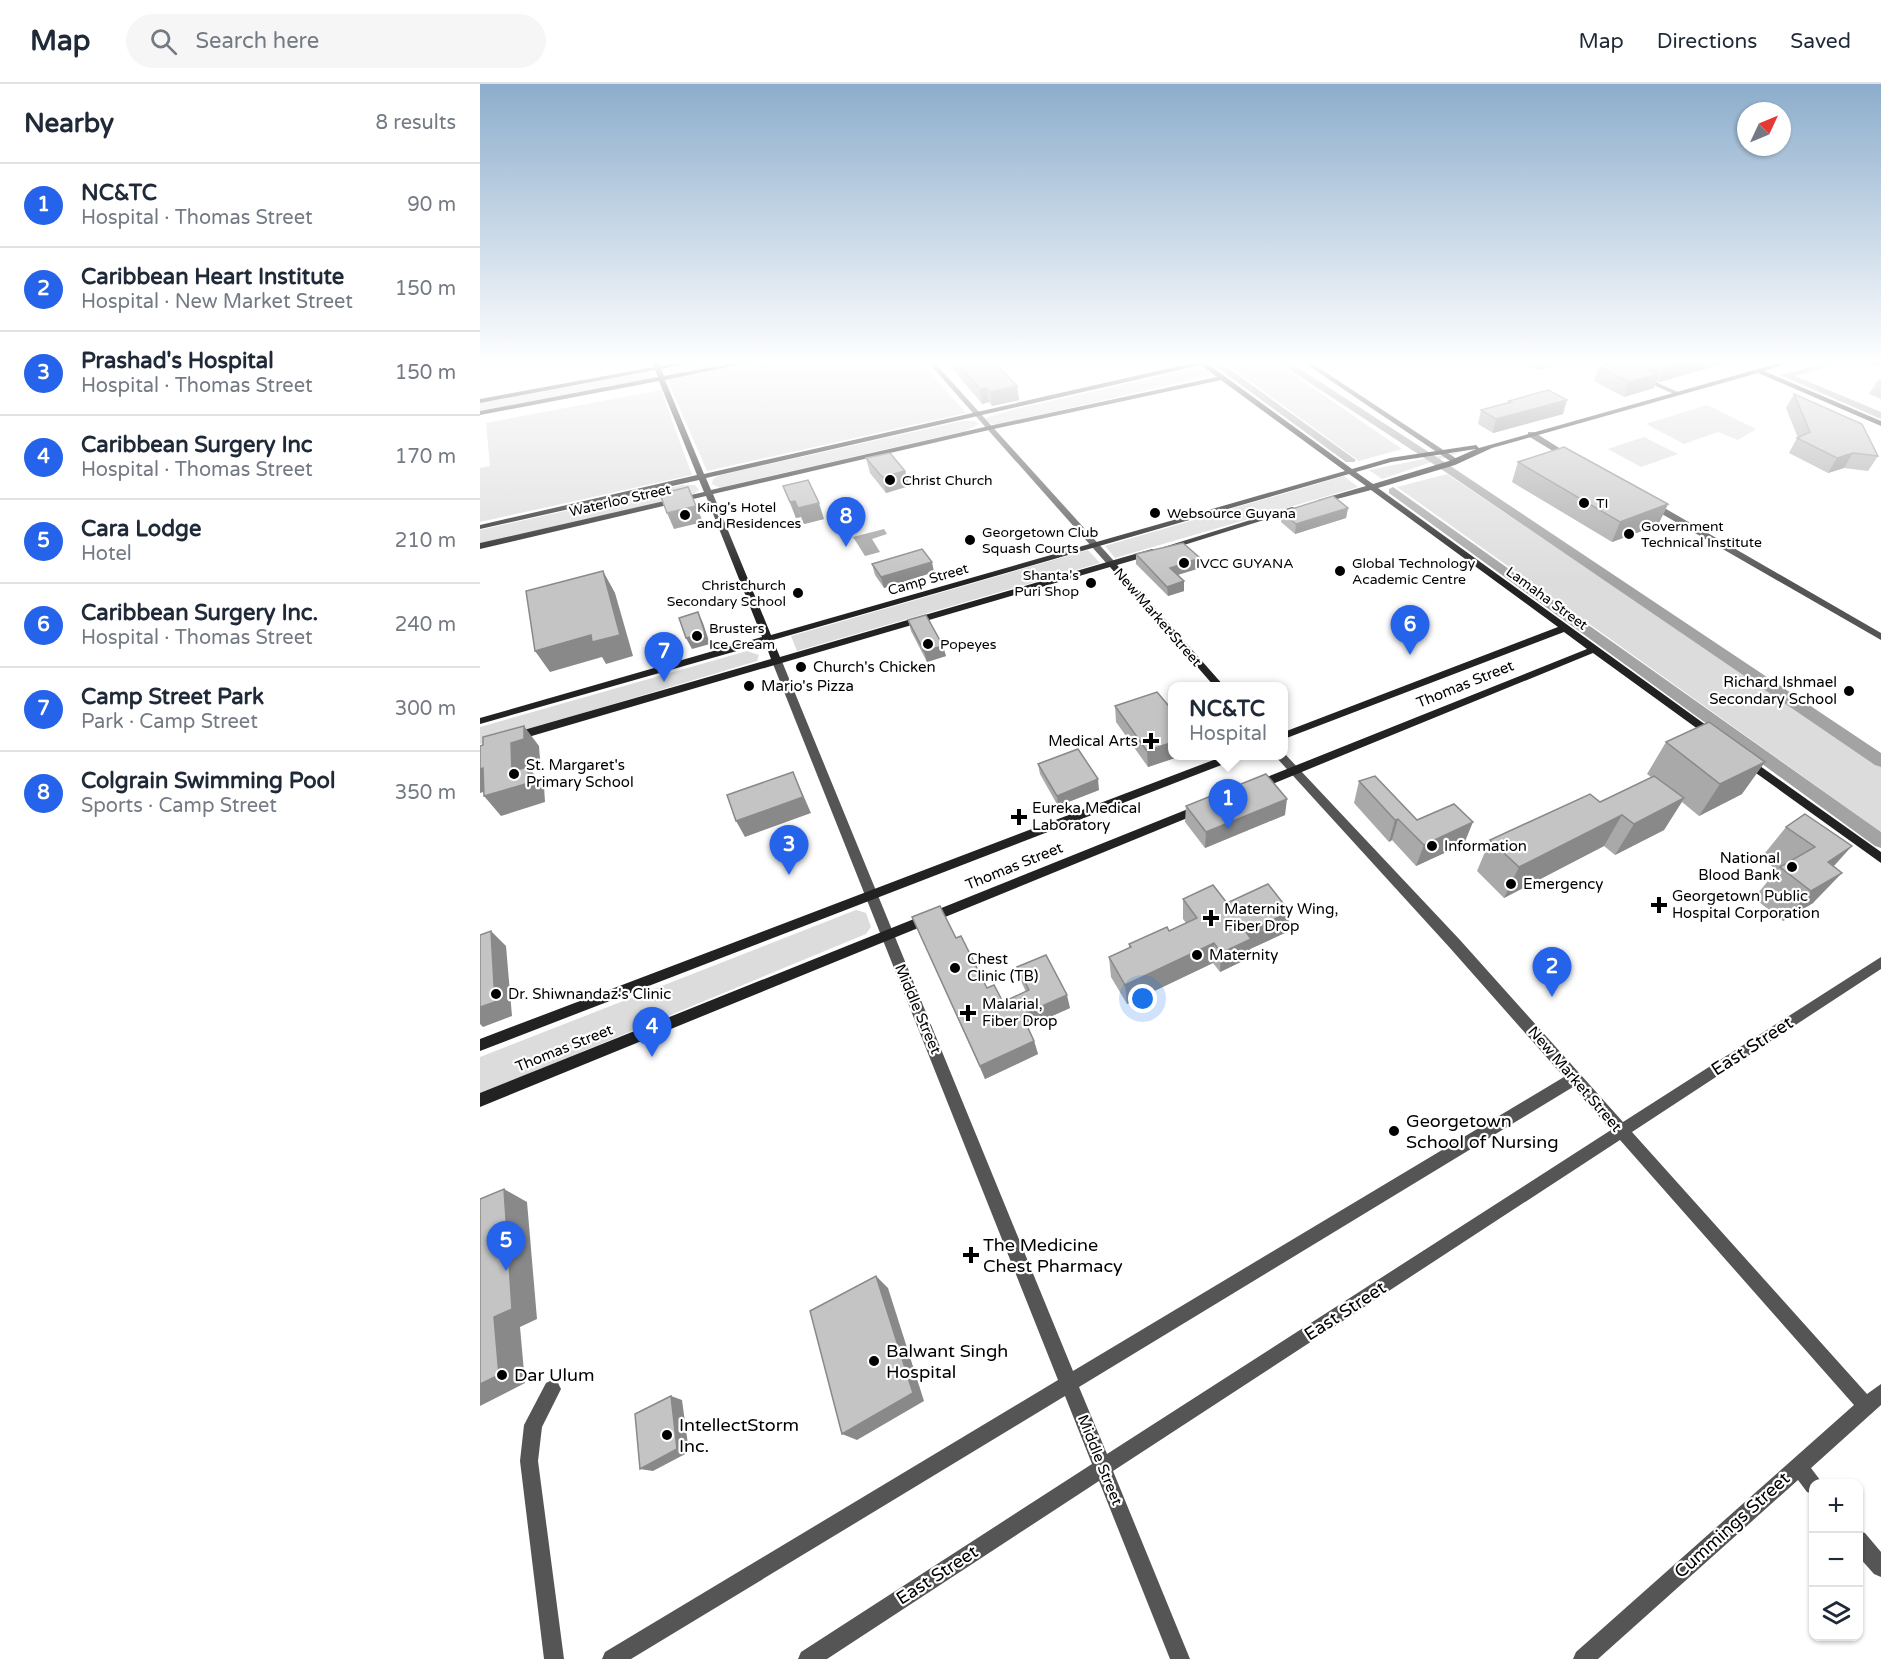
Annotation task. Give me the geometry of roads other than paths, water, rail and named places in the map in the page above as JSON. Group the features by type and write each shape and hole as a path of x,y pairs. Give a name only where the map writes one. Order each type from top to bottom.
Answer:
{"street":[{"name":"Middle Street","path":"684,434 1180,1659"},
{"name":"Waterloo Street","path":"480,527 893,434"},
{"name":"Waterloo Street","path":"480,546 966,434"},
{"name":"New Market Street","path":"994,434 1215,682"},
{"name":"Lamaha Street","path":"1305,434 1358,469 1375,486 1726,746"},
{"path":"1411,434 1454,462"},
{"path":"499,742 776,659 1375,486 1454,462 1489,446 1531,434 1575,460"},
{"name":"Camp Street","path":"480,721 1358,469 1415,455 1489,446"},
{"path":"1647,501 1881,637"},
{"name":"Thomas Street","path":"1288,734 1565,628"},
{"name":"Thomas Street","path":"1250,789 1594,649"},
{"path":"1736,753 1881,858"},
{"name":"Thomas Street","path":"480,1045 1223,760"},
{"name":"New Market Street","path":"1284,760 1404,888 1866,1406"},
{"name":"Thomas Street","path":"480,1100 1205,807"},
{"name":"East Street","path":"808,1659 1881,962"},
{"path":"612,1659 1575,1078"},
{"path":"552,1389 533,1425 529,1461 554,1659"},
{"name":"Cummings Street","path":"1583,1659 1881,1393"},
{"path":"1798,1466 1809,1479"},
{"path":"1863,1546 1881,1568"}],"waterway":[{"path":"1313,434 1350,460"},
{"path":"1393,434 1881,761"},
{"path":"1393,491 1881,841"}],"place":[{"name":"Christ Church","path":"890,480"},
{"name":"TI","path":"1584,503"},
{"name":"Websource Guyana","path":"1155,513"},
{"name":"King's Hotel and Residences","path":"685,515"},
{"name":"Government Technical Institute","path":"1629,534"},
{"name":"Georgetown Club Squash Courts","path":"970,540"},
{"name":"Colgrain Swimming Pool","path":"846,547"},
{"name":"IVCC GUYANA","path":"1184,563"},
{"name":"Global Technology Academic Centre","path":"1340,571"},
{"name":"Shanta's Puri Shop","path":"1091,583"},
{"name":"Christchurch Secondary School","path":"798,593"},
{"name":"Brusters Ice Cream","path":"697,636"},
{"name":"Popeyes","path":"928,644"},
{"name":"Caribbean Surgery Inc.","path":"1410,655"},
{"name":"Church's Chicken","path":"801,667"},
{"name":"Camp Street Park","path":"664,682"},
{"name":"Mario's Pizza","path":"749,686"},
{"name":"Richard Ishmael Secondary School","path":"1849,691"},
{"name":"Medical Arts","path":"1151,741"},
{"name":"St. Margaret's Primary School","path":"514,774"},
{"name":"Eureka Medical Laboratory","path":"1019,817"},
{"name":"NC&TC","path":"1228,829"},
{"name":"Information","path":"1432,846"},
{"name":"National Blood Bank","path":"1792,867"},
{"name":"Prashad's Hospital","path":"789,875"},
{"name":"Emergency","path":"1511,884"},
{"name":"Georgetown Public Hospital Corporation","path":"1659,905"},
{"name":"Maternity Wing, Fiber Drop","path":"1211,918"},
{"name":"Maternity","path":"1197,955"},
{"name":"Chest Clinic (TB)","path":"955,968"},
{"name":"Dr. Shiwnandaz's Clinic","path":"496,994"},
{"name":"Caribbean Heart Institute","path":"1552,997"},
{"name":"Malarial, Fiber Drop","path":"968,1013"},
{"name":"Caribbean Surgery Inc","path":"652,1057"},
{"name":"Georgetown School of Nursing","path":"1394,1131"},
{"name":"The Medicine Chest Pharmacy","path":"971,1255"},
{"name":"Cara Lodge","path":"506,1271"},
{"name":"Balwant Singh Hospital","path":"874,1361"},
{"name":"Dar Ulum","path":"502,1375"},
{"name":"IntellectStorm Inc.","path":"667,1435"}]}
